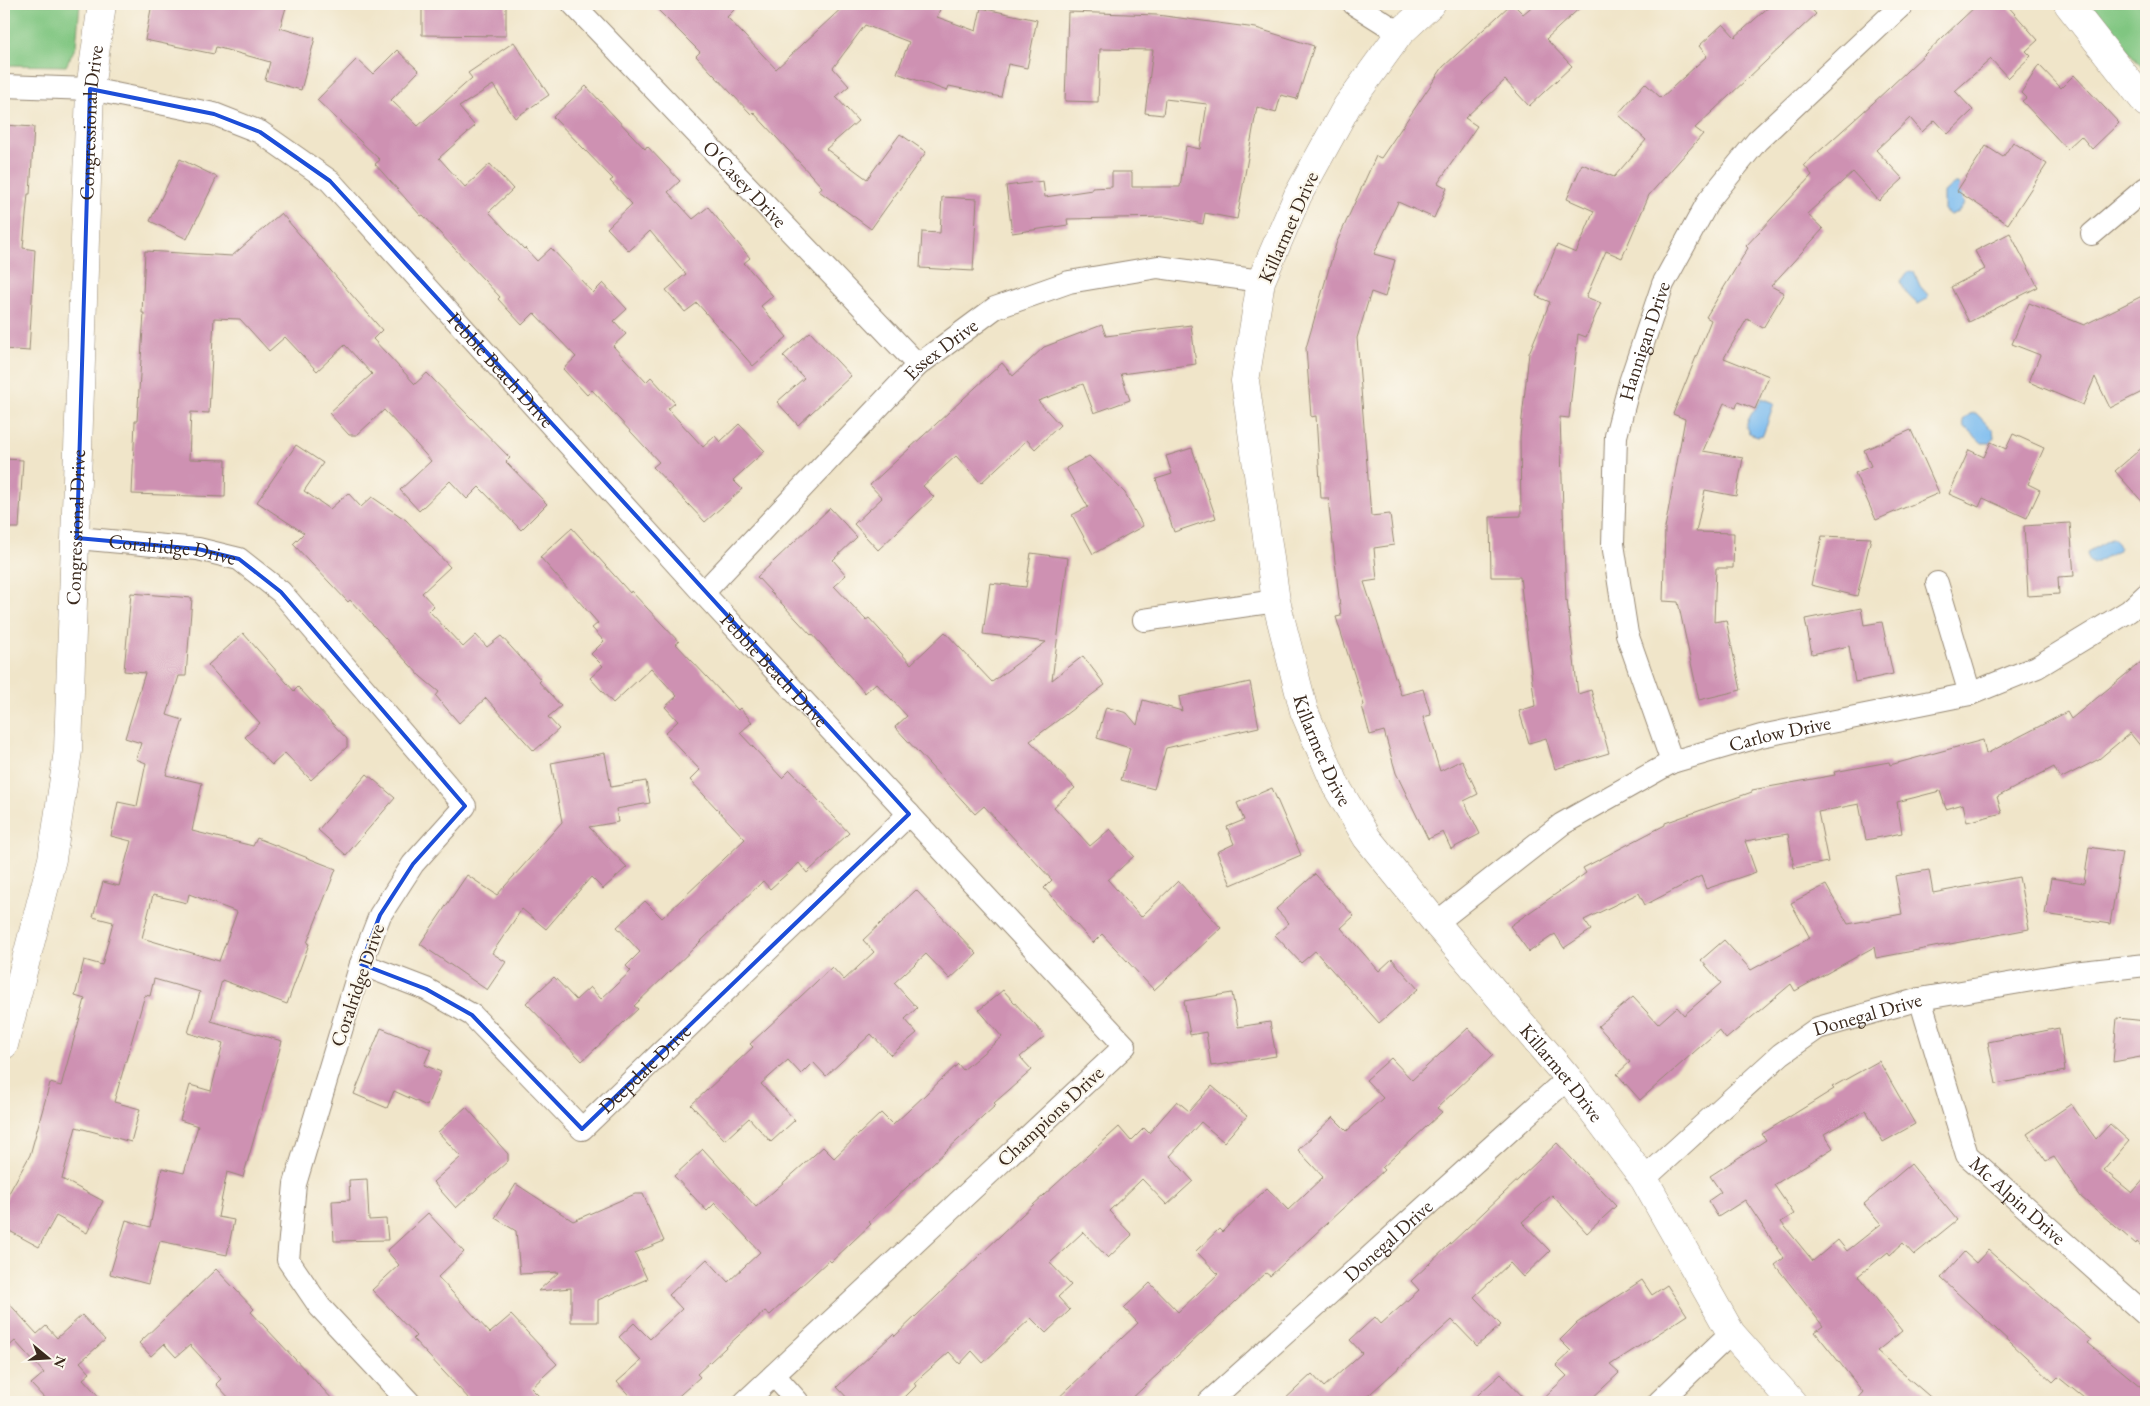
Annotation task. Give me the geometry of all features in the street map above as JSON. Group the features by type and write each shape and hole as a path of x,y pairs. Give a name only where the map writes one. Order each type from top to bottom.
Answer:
{"street":[{"name":"Congressional Drive","path":"4,1045 52,860 68,751 77,538 90,90 102,4"},
{"name":"O'Casey Drive","path":"573,4 918,365"},
{"path":"1354,4 1400,33"},
{"name":"Killarmet Drive","path":"1431,4 1400,33 1347,106 1298,196 1262,282 1245,381 1276,600 1304,711 1336,786 1367,838 1436,923 1568,1078 1644,1179 1731,1333 1792,1402"},
{"name":"Hannigan Drive","path":"1672,762 1627,634 1614,544 1616,436 1630,382 1663,284 1708,200 1757,141 1903,4"},
{"path":"2068,4 2146,102"},
{"name":"Pebble Beach Drive","path":"4,86 90,90 214,114 260,132 330,181 703,593 909,814"},
{"path":"2092,234 2146,188"},
{"name":"Essex Drive","path":"703,593 918,365 995,308 1069,282 1158,266 1262,282"},
{"name":"Coralridge Drive","path":"77,538 198,548 239,559 281,592 465,806 412,864 380,915 361,964 295,1184 288,1260 320,1307 408,1402"},
{"path":"1938,583 1970,694"},
{"name":"Carlow Drive","path":"1436,923 1562,824 1672,762 1761,736 1970,694 2037,667 2129,611 2146,595"},
{"path":"1144,620 1276,600"},
{"name":"Deepdale Drive","path":"361,964 426,989 472,1015 582,1129 909,814"},
{"name":"Champions Drive","path":"745,1402 1124,1046 909,814"},
{"name":"Donegal Drive","path":"1644,1179 1781,1054 1818,1028 1920,999 2073,973 2146,965"},
{"name":"Mc Alpin Drive","path":"1920,999 1967,1155 2146,1315"},
{"name":"Donegal Drive","path":"1209,1402 1568,1078"},
{"path":"1658,1402 1731,1333"},
{"path":"774,1375 798,1402"}],"highlighted area":[{"path":"90,89 214,114 260,132 330,181 909,814 582,1129 472,1015 426,989 361,964 380,915 413,864 465,806 281,592 239,559 198,549 77,538"}],"green space":[{"path":"4,4 80,4 76,46 66,66 4,65"},
{"path":"2091,4 2146,4 2146,72 2112,32"}],"water":[{"path":"1953,184 1958,184 1962,188 1961,195 1964,204 1958,212 1950,215 1944,210 1944,192"},
{"path":"1908,272 1914,272 1920,286 1928,295 1927,299 1918,304 1907,294 1901,281"},
{"path":"1762,398 1774,403 1763,435 1758,436 1749,433 1746,427 1749,418"},
{"path":"1976,413 1993,431 1994,438 1991,443 1982,443 1964,426 1963,420 1970,414"},
{"path":"2111,539 2115,539 2119,547 2117,551 2093,564 2088,560 2087,552"}],"building":[{"path":"152,4 287,4 280,28 315,38 301,90 265,80 270,62 216,47 214,54 145,40"},
{"path":"422,4 506,4 506,36 422,35"},
{"path":"652,4 740,4 727,17 776,69 846,4 942,4 937,17 976,31 981,8 1037,20 1027,68 1008,64 1001,97 949,86 947,91 897,73 909,42 865,25 833,68 849,86 836,97 858,121 826,149 867,179 900,134 926,152 871,229 819,191 822,187 753,112 751,114 696,56 700,52"},
{"path":"1511,4 1523,14 1535,4 1584,4 1546,39 1572,66 1529,106 1505,80 1465,118 1477,126 1438,183 1447,188 1434,218 1398,202 1374,254 1395,260 1385,297 1371,292 1357,338 1371,516 1390,514 1394,545 1374,548 1377,580 1364,582 1401,695 1423,689 1431,715 1423,717 1440,771 1462,760 1478,794 1464,801 1480,834 1451,849 1443,832 1428,839 1396,773 1384,731 1370,735 1362,706 1364,705 1336,617 1341,616 1328,498 1321,498 1316,416 1311,417 1306,348 1336,244 1376,156 1381,158 1443,67"},
{"path":"1772,4 1807,4 1816,14 1695,128 1703,134 1649,195 1622,258 1606,251 1586,297 1601,303 1586,337 1578,334 1569,418 1560,417 1566,601 1578,694 1591,690 1609,753 1555,769 1546,738 1529,743 1519,711 1535,706 1520,577 1491,577 1490,517 1521,516 1520,437 1529,353 1550,302 1536,296 1557,245 1576,253 1594,211 1567,199 1582,164 1614,177 1646,140 1618,114 1645,83 1661,98 1707,56 1699,46 1723,24 1735,37"},
{"path":"1978,4 2006,4 2038,40 2026,51 2031,56 2008,78 1991,59 1955,91 1973,110 1948,134 1935,120 1922,132 1910,118 1876,150 1903,179 1879,201 1853,172 1807,214 1823,229 1771,286 1784,293 1763,328 1747,319 1724,358 1769,376 1755,409 1738,402 1736,408 1724,403 1703,451 1743,458 1736,496 1705,490 1696,532 1734,533 1733,568 1716,568 1714,622 1726,620 1741,690 1699,700 1678,602 1663,601 1665,528 1685,419 1673,414 1711,320 1706,317 1748,248 1746,246 1812,175 1804,165"},
{"path":"1068,12 1157,15 1256,28 1314,46 1297,99 1281,95 1276,113 1257,107 1237,219 1205,213 1203,224 1166,217 1067,219 1068,225 1012,233 1006,186 1043,181 1045,197 1092,190 1092,188 1112,187 1112,172 1132,172 1132,187 1180,187 1186,146 1200,149 1207,104 1165,99 1163,115 1145,113 1153,50 1100,49 1098,102 1065,101"},
{"path":"514,42 549,95 515,118 493,85 459,107 475,126 439,158 465,187 490,164 513,189 489,212 537,261 551,248 593,293 603,283 627,309 614,321 626,334 613,346 646,382 651,377 675,403 668,409 703,447 715,436 720,442 739,424 765,451 733,480 742,489 705,522 653,467 659,462 592,390 587,395 563,369 576,357 534,313 522,325 498,299 500,297 423,215 421,216 375,164 380,160 317,100 357,59 373,74 397,50 419,71 391,100 418,126 472,78 468,73"},
{"path":"2039,65 2061,88 2074,75 2119,123 2092,149 2081,136 2067,149 2022,101 2026,98 2021,93"},
{"path":"586,86 645,149 647,146 680,181 668,192 693,219 708,207 750,258 744,263 773,296 761,306 787,337 753,366 697,303 685,312 666,290 686,274 650,231 629,251 607,228 632,204 610,181 613,179 553,117"},
{"path":"4,125 34,127 30,194 28,194 23,248 35,250 29,351 4,349"},
{"path":"2013,142 2047,164 2008,224 1957,191 1986,146 2003,157"},
{"path":"180,159 217,177 187,239 150,221"},
{"path":"942,197 977,199 973,271 920,268 922,232 940,233"},
{"path":"281,213 382,330 373,339 415,384 427,373 510,458 506,462 547,504 521,530 479,487 467,499 450,481 419,511 400,490 431,461 417,445 384,410 357,435 349,435 329,413 372,374 345,345 317,371 285,337 269,351 240,319 214,318 209,413 191,412 189,459 226,460 225,497 132,494 135,421 137,421 144,313 142,313 145,251 232,256"},
{"path":"2010,233 2038,287 1969,322 1951,287 1985,269 1975,251"},
{"path":"2146,294 2146,390 2110,408 2095,377 2083,405 2029,382 2040,355 2012,344 2029,303 2084,325"},
{"path":"1102,325 1106,336 1191,325 1196,364 1121,374 1130,400 1094,413 1083,384 1038,401 1060,425 1035,449 1027,440 981,483 956,456 923,486 934,497 878,550 854,524 882,498 870,485 1002,363 1013,376 1044,347"},
{"path":"810,332 851,376 798,425 777,402 804,378 783,356"},
{"path":"1911,430 1939,493 1876,520 1855,473 1871,466 1864,450"},
{"path":"2013,434 2044,448 2028,484 2040,490 2027,518 1983,498 1979,507 1949,494 1969,450 1984,457 1991,442 2006,449"},
{"path":"2146,444 2146,506 2115,471"},
{"path":"296,445 323,463 304,491 330,509 348,493 361,507 372,497 406,520 450,567 422,593 434,606 429,611 463,647 476,635 487,647 501,636 541,680 539,682 561,706 548,717 559,729 534,751 486,698 459,723 436,696 439,692 421,677 350,600 348,602 293,544 304,533 257,502"},
{"path":"1192,448 1216,518 1174,532 1156,479 1172,474 1166,456"},
{"path":"1089,456 1125,493 1143,526 1093,554 1072,515 1088,507 1066,468"},
{"path":"4,459 23,460 19,528 4,528"},
{"path":"830,508 857,537 833,560 846,575 834,586 866,620 869,618 911,664 945,632 992,682 1046,642 983,634 990,583 1026,587 1031,553 1068,558 1052,680 1083,656 1105,685 1030,741 1075,788 1054,807 1090,846 1110,829 1134,856 1108,880 1141,917 1178,881 1221,928 1154,990 1102,934 1093,943 1044,888 1052,880 984,806 975,814 895,727 907,716 876,683 865,693 757,577"},
{"path":"2070,523 2074,576 2058,577 2059,594 2028,596 2024,526"},
{"path":"572,528 630,593 631,591 679,642 676,644 738,710 740,708 752,722 740,733 782,778 790,770 849,833 807,873 799,863 770,889 763,881 634,1006 638,1009 582,1061 526,1003 554,977 576,1000 590,987 601,999 631,971 626,966 640,952 617,927 645,901 662,918 745,839 690,780 700,770 665,733 678,721 665,707 677,696 651,668 613,703 590,678 603,666 591,654 604,641 592,628 598,623 540,557"},
{"path":"1822,536 1871,538 1857,596 1811,585"},
{"path":"131,593 192,598 186,676 179,676 167,715 183,720 166,775 202,783 192,831 253,846 257,838 336,869 307,943 309,944 287,1004 222,980 211,1021 282,1041 243,1177 227,1172 218,1217 234,1220 227,1255 160,1241 148,1284 110,1274 126,1220 150,1227 162,1168 184,1173 198,1126 180,1120 190,1085 211,1091 223,1043 188,1033 200,992 154,979 150,996 145,995 114,1102 140,1109 131,1142 76,1127 62,1179 103,1201 87,1233 56,1216 39,1247 4,1228 4,1202 30,1155 50,1083 61,1086 85,999 75,996 84,960 102,965 113,922 93,917 103,882 119,886 131,841 111,836 118,802 137,806 146,763 136,759 141,743 125,738 145,673 124,671","holes":["189,894 237,912 219,961 142,938 153,895 187,903"]},
{"path":"1861,608 1864,625 1882,622 1893,674 1855,682 1849,646 1812,654 1805,619"},
{"path":"243,633 294,691 298,687 347,739 347,747 311,780 285,753 272,765 245,737 260,723 208,665"},
{"path":"2146,658 2146,753 2130,733 2099,759 2060,779 2054,767 1997,797 2002,813 1967,822 1963,804 1946,809 1940,791 1897,802 1902,833 1866,840 1859,804 1818,812 1828,862 1794,868 1788,834 1745,841 1756,872 1706,889 1701,876 1645,905 1639,893 1584,920 1591,930 1564,948 1555,934 1529,952 1510,926 1586,873 1583,868 1665,825 1665,823 1752,792 1752,790 1835,775 1834,772 1889,762 1890,765 1983,740 1986,754 2067,712 2071,719"},
{"path":"1250,682 1259,727 1166,748 1154,789 1121,780 1130,748 1097,738 1106,707 1127,713 1137,725 1143,700 1182,711 1179,697"},
{"path":"605,753 611,787 646,781 650,803 616,809 618,822 589,827 627,867 603,889 591,877 546,929 522,909 492,953 506,962 487,990 420,944 467,875 497,895 562,822 551,763"},
{"path":"367,774 395,798 346,855 318,830"},
{"path":"1272,788 1301,855 1231,885 1217,852 1234,844 1227,827 1244,820 1237,803"},
{"path":"2089,847 2122,852 2110,924 2045,914 2051,878 2084,883"},
{"path":"1929,870 1933,893 2019,877 2029,929 1876,958 1874,947 1795,991 1791,984 1726,1039 1719,1030 1640,1100 1617,1074 1630,1062 1598,1026 1633,997 1658,1024 1677,1007 1684,1015 1721,983 1701,960 1724,940 1751,970 1810,938 1791,903 1826,885 1848,924 1902,914 1895,876"},
{"path":"1315,874 1354,916 1341,928 1379,971 1392,959 1418,989 1379,1023 1315,951 1301,963 1275,935 1289,923 1276,909"},
{"path":"916,890 977,954 950,979 926,954 894,983 917,1008 905,1019 917,1033 891,1055 871,1034 826,1076 813,1062 801,1074 788,1060 761,1084 795,1120 771,1142 749,1118 725,1140 691,1105 753,1047 750,1044 832,967 844,980 874,952 863,940"},
{"path":"1003,990 1045,1036 1020,1057 1032,1070 994,1103 996,1105 869,1222 871,1224 831,1262 829,1260 770,1315 765,1311 697,1374 700,1377 672,1402 635,1402 617,1382 641,1361 619,1337 634,1323 650,1339 682,1309 669,1295 707,1259 728,1282 760,1252 715,1203 707,1211 674,1176 703,1149 756,1207 823,1147 834,1158 881,1113 893,1125 958,1064 963,1070 1002,1037 979,1010"},
{"path":"1232,993 1238,1027 1270,1022 1276,1056 1211,1066 1206,1032 1190,1035 1184,1001"},
{"path":"2117,1018 2146,1021 2146,1056 2113,1062"},
{"path":"381,1028 431,1049 424,1065 441,1072 427,1106 394,1091 387,1108 354,1094"},
{"path":"1468,1028 1493,1055 1437,1108 1442,1112 1382,1168 1384,1170 1270,1276 1266,1273 1128,1402 1054,1402 1138,1323 1124,1308 1150,1283 1178,1312 1218,1274 1196,1251 1219,1229 1222,1232 1267,1188 1288,1210 1323,1177 1298,1150 1333,1117 1347,1131 1383,1098 1366,1080 1391,1058 1412,1080"},
{"path":"2059,1028 2065,1071 1996,1084 1988,1042"},
{"path":"1879,1061 1915,1124 1883,1142 1866,1110 1824,1134 1833,1148 1774,1185 1794,1214 1781,1222 1813,1261 1838,1240 1847,1251 1881,1224 1864,1204 1911,1164 1957,1220 1914,1255 1903,1243 1890,1255 1888,1252 1858,1276 1902,1331 1877,1351 1936,1402 1854,1402 1863,1392 1815,1332 1823,1326 1775,1265 1784,1258 1745,1200 1718,1217 1708,1201 1721,1192 1710,1176 1766,1140 1762,1134 1834,1089 1832,1087"},
{"path":"1212,1086 1247,1116 1224,1142 1201,1122 1170,1156 1193,1181 1167,1205 1142,1179 1109,1211 1132,1235 1108,1258 1083,1232 1050,1263 1071,1285 1058,1297 1070,1310 1046,1333 1031,1318 983,1363 972,1351 960,1364 949,1352 914,1383 916,1386 900,1402 851,1402 837,1387 893,1334 895,1336 1022,1215 1119,1127 1131,1141 1144,1128 1149,1133 1177,1101 1189,1111"},
{"path":"2071,1104 2096,1139 2110,1124 2129,1141 2104,1170 2132,1193 2146,1177 2146,1250 2137,1242 2136,1244 2081,1197 2054,1157 2046,1161 2027,1134"},
{"path":"466,1107 508,1154 508,1161 456,1208 433,1182 461,1157 438,1132"},
{"path":"1557,1143 1616,1206 1587,1233 1552,1195 1522,1222 1550,1251 1523,1277 1510,1263 1474,1297 1501,1325 1477,1346 1452,1320 1361,1402 1282,1402 1312,1374 1324,1387 1362,1353 1350,1340 1375,1317 1381,1324 1419,1290 1411,1281"},
{"path":"367,1179 369,1220 386,1219 388,1240 334,1241 332,1201 350,1200 349,1180"},
{"path":"516,1184 573,1221 635,1194 643,1194 664,1241 635,1253 647,1279 598,1300 598,1322 571,1322 571,1288 538,1291 559,1272 520,1274 516,1231 495,1218"},
{"path":"428,1213 464,1252 438,1277 490,1333 511,1315 557,1364 531,1388 545,1402 472,1402 413,1339 416,1336 372,1290 399,1265 387,1251"},
{"path":"1988,1250 2091,1340 2088,1343 2146,1391 2146,1402 2089,1402 2058,1377 2053,1382 1941,1278 1964,1252 1976,1263"},
{"path":"216,1269 254,1309 251,1312 335,1402 233,1402 216,1384 221,1379 190,1345 176,1357 164,1344 151,1356 139,1343"},
{"path":"1642,1280 1652,1295 1667,1285 1687,1315 1610,1365 1619,1373 1588,1402 1539,1402 1567,1376 1556,1365 1571,1351 1560,1340 1577,1323"},
{"path":"4,1298 37,1334 46,1326 57,1338 82,1315 105,1340 80,1362 90,1373 83,1379 104,1402 48,1402 31,1384 44,1373 15,1341 4,1351"},
{"path":"1501,1374 1528,1402 1470,1402"}]}
